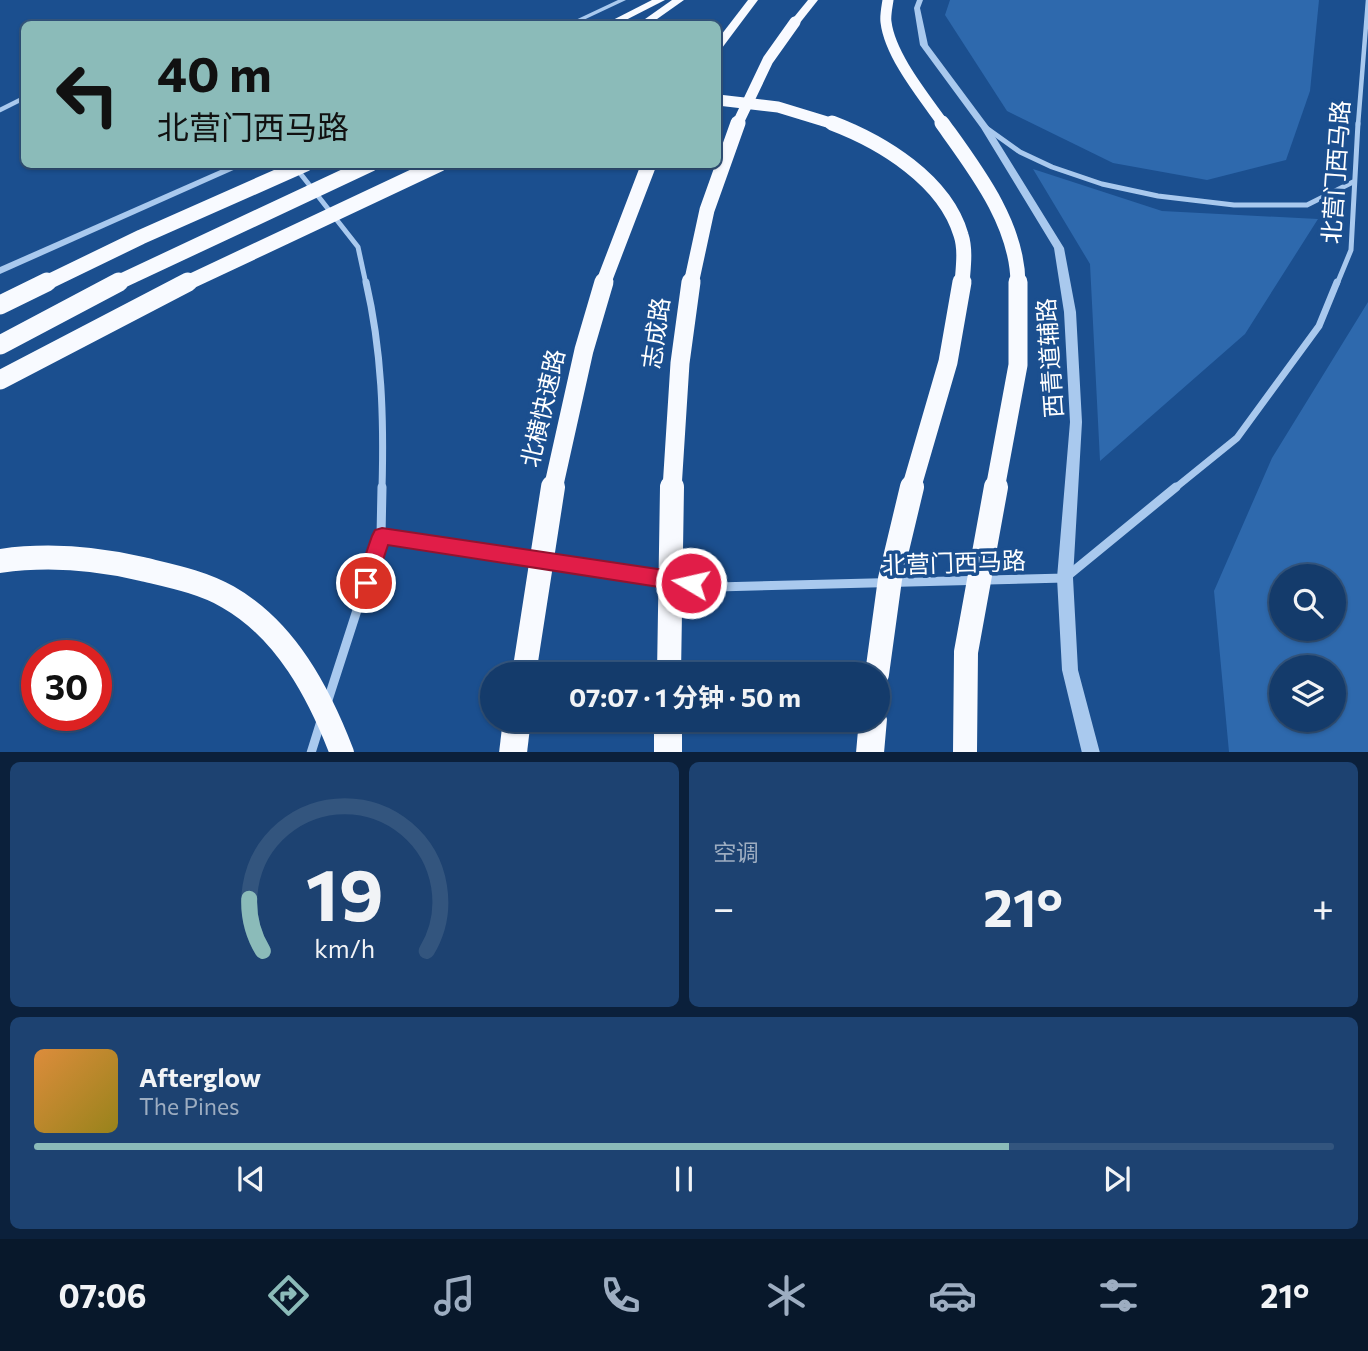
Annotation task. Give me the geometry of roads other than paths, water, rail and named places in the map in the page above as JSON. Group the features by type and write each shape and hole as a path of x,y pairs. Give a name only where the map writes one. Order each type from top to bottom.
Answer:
{"highway":[{"path":"616,21 660,0"},
{"path":"648,21 679,0"},
{"path":"721,43 753,0"},
{"name":"志成路","path":"721,165 749,95 766,63 813,0"},
{"path":"888,0 886,22 893,43 915,84 970,162 994,202 1009,237 1018,277 1018,365 966,652 965,752"},
{"path":"721,100 806,114 855,131 924,175 945,202 962,235 963,277 950,355 911,490 879,662"},
{"path":"0,305 129,242 297,168"},
{"path":"0,345 94,294 362,168"},
{"path":"0,380 157,296 431,168"},
{"name":"北横快速路","path":"526,662 537,576 566,424 606,273 647,168"},
{"name":"志成路","path":"669,662 673,443 681,341 701,228 720,168"},
{"path":"0,561 62,557 111,561 184,579 229,598 265,625 302,670 342,752"},
{"path":"513,752 515,732"},
{"path":"668,732 668,752"},
{"path":"870,752 872,732"}],"street":[{"path":"577,21 623,0"},
{"name":"西青道辅路","path":"920,0 917,8 924,46 985,127 1059,248 1070,312 1076,422 1065,578 1070,670 1091,752"},
{"name":"北营门西马路","path":"382,536 717,587 1065,578 1237,438 1319,326 1351,250 1353,182 1368,0"},
{"path":"0,110 21,99"},
{"path":"985,127 1020,152 1052,167 1102,184 1158,196 1234,205 1307,205 1353,182"},
{"path":"0,271 234,168"},
{"path":"296,168 358,247 377,330 384,423 382,536 311,752"}]}
